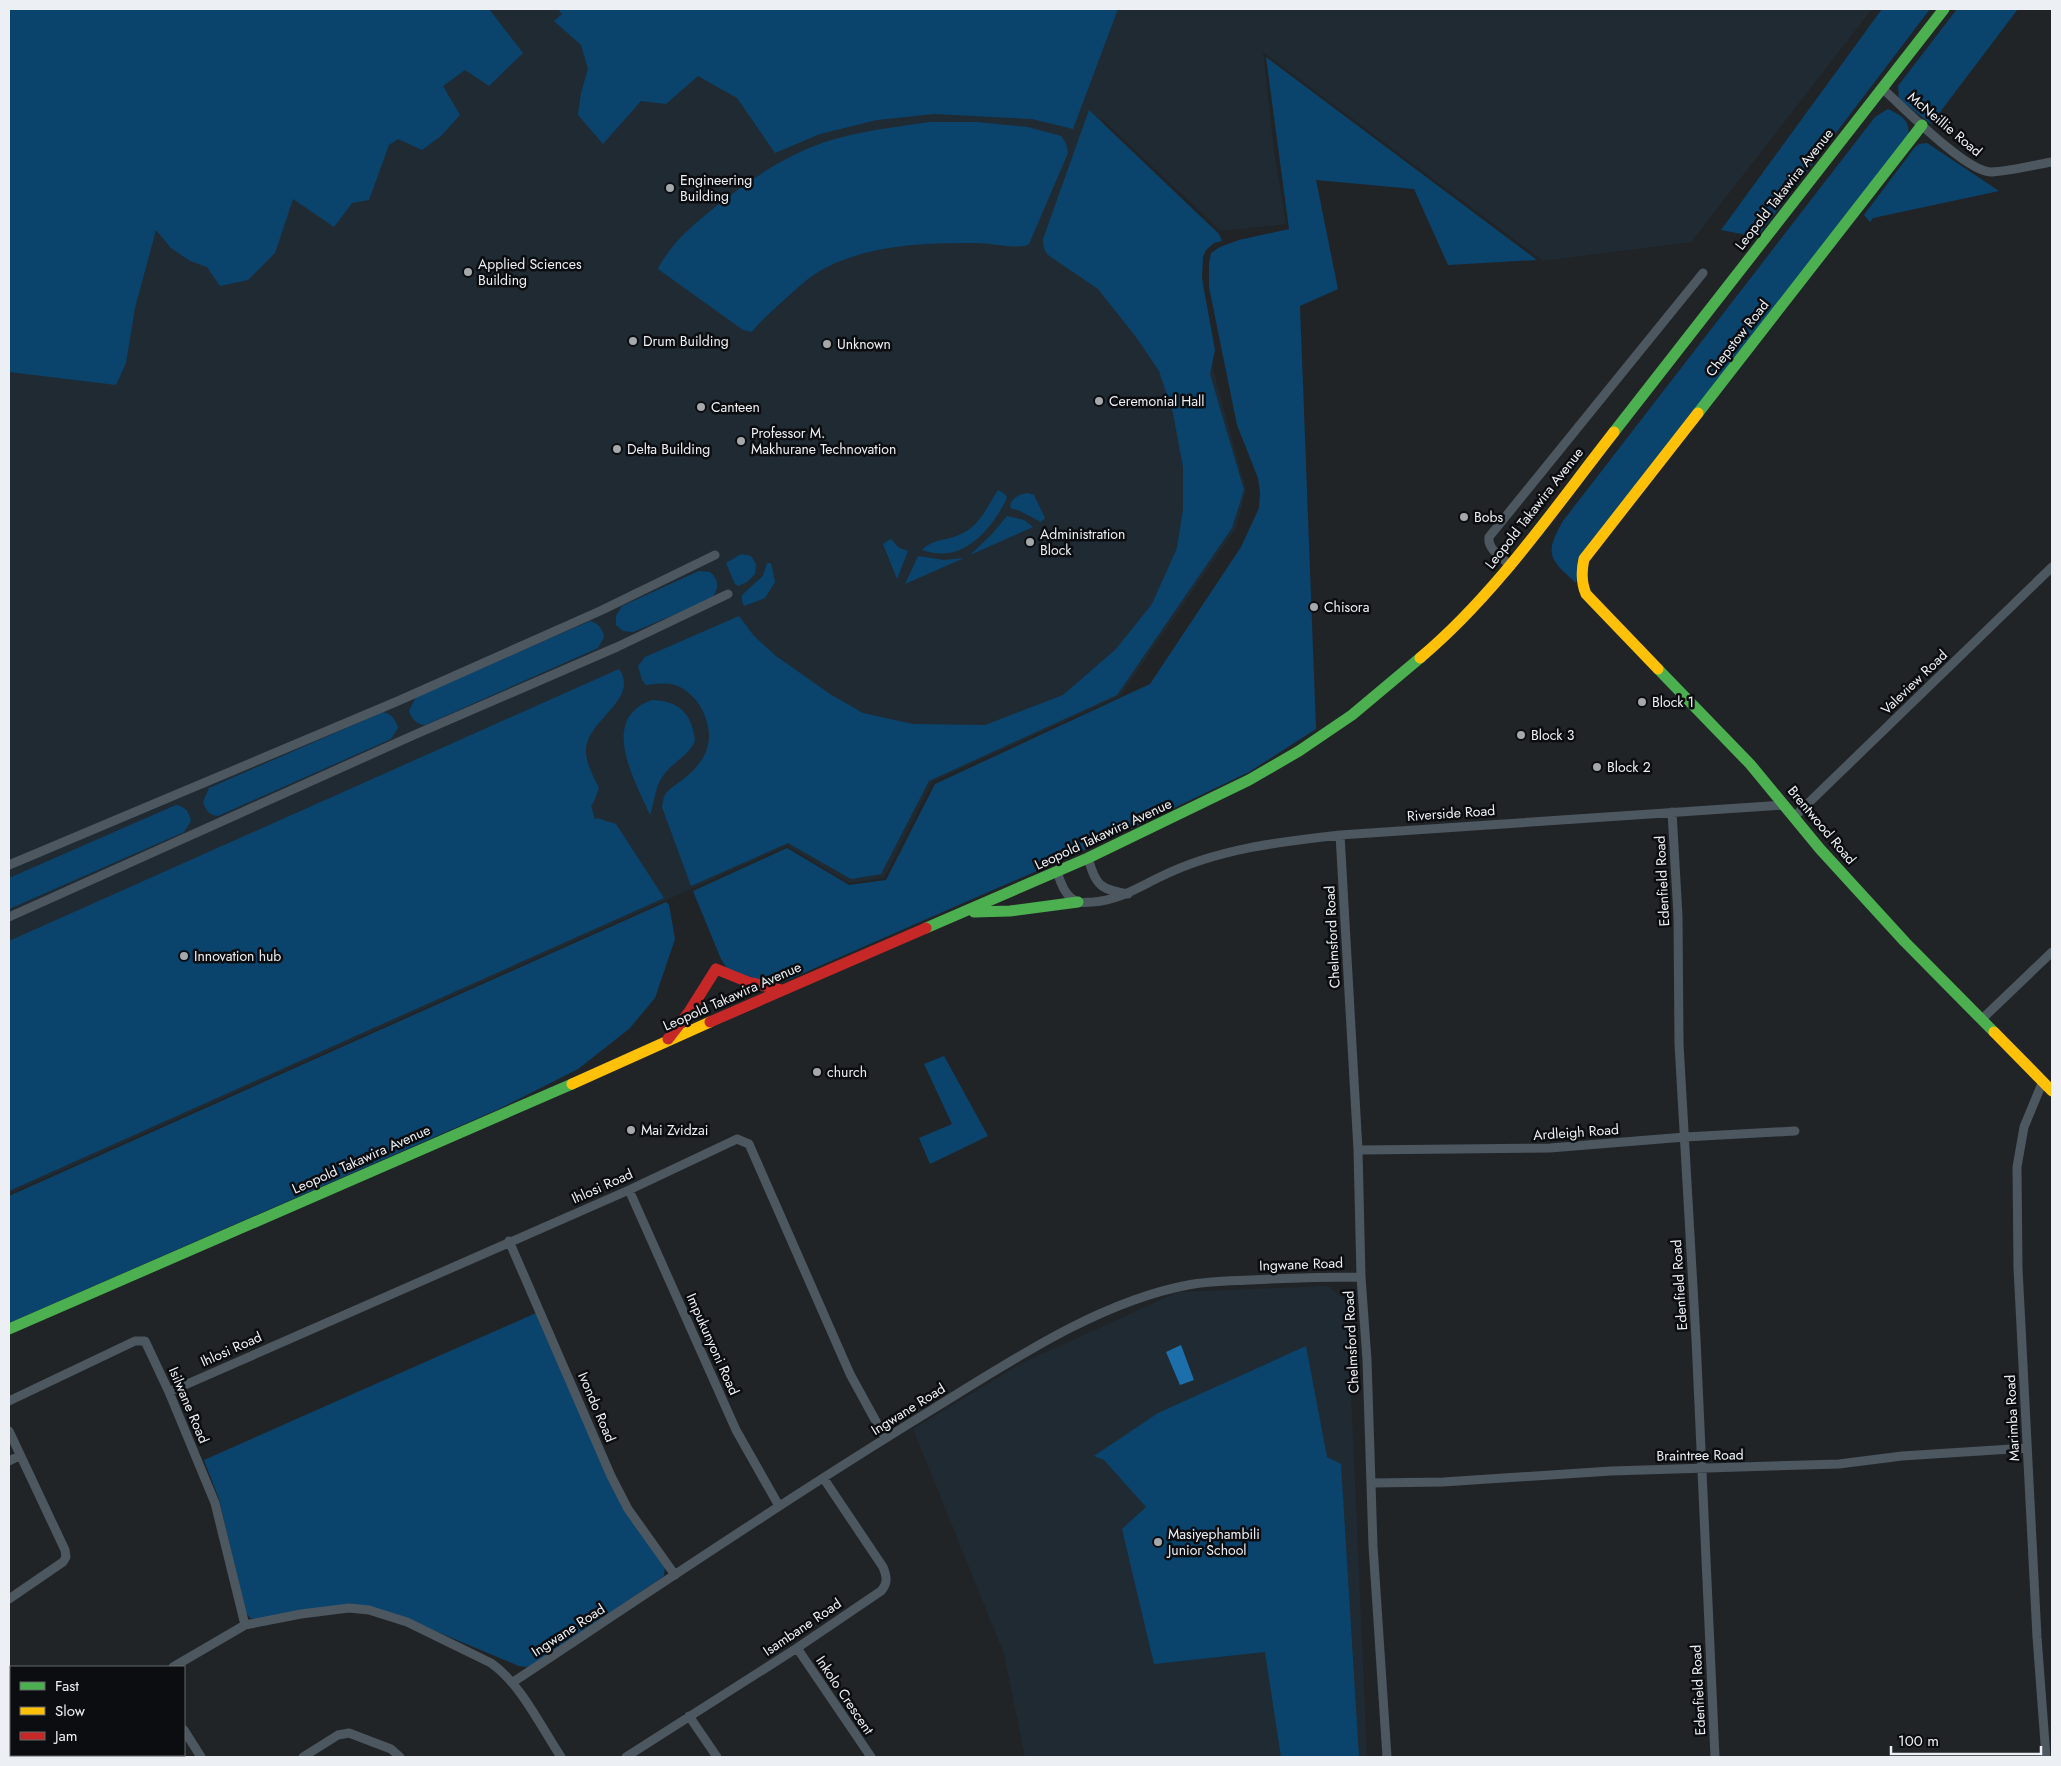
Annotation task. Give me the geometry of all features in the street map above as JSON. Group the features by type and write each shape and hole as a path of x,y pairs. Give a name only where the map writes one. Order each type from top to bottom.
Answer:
{"main road":[{"name":"Leopold Takawira Avenue","path":"9,1329 1088,858 1249,780 1352,715 1434,646 1511,566 1697,323 1883,89 1944,9"},
{"name":"Chepstow Road","path":"1580,572 1584,558 1922,125"},
{"name":"Brentwood Road","path":"1580,572 1581,582 1586,594 1750,764 1820,849 1905,942 2052,1091"},
{"path":"966,912 1010,911 1078,902"},
{"path":"665,1043 689,1012 716,969 748,982 782,990"}],"street":[{"name":"McNeillie Road","path":"1883,89 1954,153 1978,169 1991,172 2052,162"},
{"path":"1511,566 1492,549 1489,544 1489,538 1703,273"},
{"path":"9,865 398,701 600,611 715,555"},
{"name":"Valeview Road","path":"1794,817 2052,567"},
{"path":"9,916 617,647 728,594"},
{"name":"Riverside Road","path":"1078,902 1103,901 1129,894 1160,877 1192,863 1214,856 1280,842 1340,835 1785,805"},
{"name":"Edenfield Road","path":"1672,812 1678,916 1679,1044 1696,1339 1715,1757"},
{"name":"Chelmsford Road","path":"1340,835 1358,1150 1361,1276 1372,1483 1373,1546 1387,1757"},
{"path":"1088,858 1092,875 1099,884 1107,890 1129,894"},
{"path":"1057,872 1064,890 1078,902"},
{"path":"1982,1018 2052,952"},
{"name":"Marimba Road","path":"2043,1081 2024,1127 2017,1167 2018,1268 2036,1627 2046,1757"},
{"name":"Ardleigh Road","path":"1358,1150 1550,1148 1684,1137 1795,1132"},
{"name":"Ihlosi Road","path":"169,1392 509,1241 629,1190 737,1139 748,1144 850,1374 885,1438"},
{"name":"Impukunyoni Road","path":"629,1190 736,1430 779,1506"},
{"name":"Ivondo Road","path":"509,1241 628,1509 675,1575"},
{"name":"Ingwane Road","path":"513,1682 885,1438 1036,1346 1066,1330 1125,1304 1168,1290 1196,1284 1361,1276"},
{"name":"Isilwane Road","path":"9,1401 142,1339 146,1343 169,1392 215,1503 245,1625"},
{"path":"9,1431 65,1550 66,1557 63,1562 9,1599"},
{"name":"Braintree Road","path":"1372,1483 1443,1482 1611,1471 1855,1463 1902,1456 2027,1448"},
{"path":"9,1461 20,1456"},
{"name":"Isambane Road","path":"626,1757 797,1648 886,1586 887,1580 883,1567 824,1478"},
{"path":"175,1666 245,1625 341,1609 369,1610 407,1622 502,1670 513,1682 561,1757"},
{"name":"Inkolo Crescent","path":"797,1648 871,1757"},
{"path":"689,1716 717,1757"},
{"path":"185,1732 201,1757"},
{"path":"304,1757 338,1735 349,1733 391,1750 400,1757"}],"shaded area":[{"path":"9,9 1872,9 1691,242 1543,261 1263,52 1274,152 1286,224 1221,231 1101,118 1198,314 1246,490 1236,528 1120,696 932,782 884,878 849,883 787,846 9,1194"},
{"path":"9,9 489,9 523,53 489,86 465,70 443,86 460,115 441,136 422,150 398,139 389,145 369,200 352,203 334,227 293,199 275,253 248,280 220,286 207,267 190,261 171,248 156,230 135,308 126,363 116,385 9,372"},
{"path":"558,9 1118,9 1073,129 1032,119 934,114 877,120 820,134 775,153 737,98 698,76 666,104 641,101 603,144 578,115 581,93 588,69 581,45 554,21 562,14"},
{"path":"1882,9 1930,9 1757,237 1721,230"},
{"path":"1957,9 2018,9 1931,124 1899,99 1898,86"},
{"path":"1266,57 1537,260 1448,265 1414,189 1316,180 1338,289 1300,306 1316,729 1249,772 1105,841 790,979 771,984 728,970 721,959 693,891 787,848 849,885 886,880 935,784 1150,684 1241,547 1259,508 1260,493 1258,478 1237,425 1209,287 1209,264 1211,253 1220,247 1239,240 1289,229"},
{"path":"1888,109 1898,114 1907,123 1908,139 1580,558 1576,583 1560,568 1552,555 1553,541 1563,521 1875,117"},
{"path":"1089,110 1219,234 1222,241 1214,243 1206,250 1203,257 1202,279 1215,350 1210,374 1244,490 1232,528 1117,695 929,781 881,874 851,879 788,843 691,886 662,807 666,793 699,764 708,743 708,727 700,705 684,689 673,684 646,685 642,680 638,666 645,657 739,616 754,636 776,656 830,694 863,713 913,724 985,725 1063,695 1116,649 1152,604 1177,548 1183,509 1183,467 1173,413 1159,371 1136,337 1098,289 1048,255 1043,244 1043,239"},
{"path":"930,122 977,122 1028,127 1061,136 1066,143 1068,153 1029,244 1024,246 977,243 900,246 845,259 815,274 799,286 771,311 752,332 743,330 658,269 675,243 698,221 740,188 795,154 838,138"},
{"path":"1927,143 1999,191 1873,218 1870,222 1864,215 1915,147 1919,144"},
{"path":"998,490 1005,494 1007,498 993,522 974,542 963,549 950,553 922,550 931,543 956,536 974,526"},
{"path":"1028,493 1034,495 1045,518 1041,522 1018,510 1012,509 1010,506 1017,496"},
{"path":"1007,516 1024,520 1033,527 970,555 992,534"},
{"path":"891,539 899,548 908,551 897,579 883,544"},
{"path":"741,554 751,556 756,564 755,574 747,582 738,586 735,584 726,563"},
{"path":"918,556 944,560 964,558 905,584"},
{"path":"767,563 771,563 775,582 765,598 744,606 742,595 763,576"},
{"path":"699,571 710,572 716,579 716,592 711,599 633,632 623,631 616,625 616,616 622,606"},
{"path":"590,621 598,625 604,637 598,648 425,725 415,721 409,711 416,697"},
{"path":"619,669 624,680 623,690 619,699 589,737 586,748 588,764 599,788 591,805 595,820 597,818 616,824 664,898 9,1191 9,941"},
{"path":"652,700 670,703 682,710 691,723 695,741 689,751 662,778 657,788 650,815 630,768 625,752 624,736 627,721 636,709"},
{"path":"383,712 395,720 398,728 391,739 218,816 208,812 205,807 203,802 209,788"},
{"path":"176,805 188,812 191,821 184,832 9,909 9,878"},
{"path":"666,902 669,905 675,939 655,998 629,1029 578,1069 501,1108 9,1323 9,1196"},
{"path":"944,1056 988,1136 930,1164 919,1138 952,1124 924,1064"},
{"name":"Masiyephambili Junior School","path":"1328,1286 1347,1301 1367,1757 1025,1757 1004,1654 913,1429 1020,1364 1178,1292"},
{"path":"536,1313 609,1476 665,1564 664,1576 536,1663 527,1667 519,1666 409,1620 370,1607 259,1620 250,1618 246,1613 219,1499 204,1460"},
{"path":"1181,1345 1194,1380 1180,1385 1166,1352"},
{"path":"1306,1346 1327,1457 1341,1464 1359,1757 1281,1757 1265,1652 1154,1664 1122,1529 1146,1507 1104,1460 1094,1456 1158,1413"}],"traffic: fast":[{"path":"1614,432 1944,9"},
{"path":"1698,413 1922,125"},
{"path":"926,928 1088,858 1249,780 1299,751 1352,715 1420,658"},
{"path":"1658,669 1750,764 1820,849 1905,942 1994,1032"},
{"path":"974,912 1010,911 1078,902"},
{"path":"9,1329 572,1084"}],"traffic: slow":[{"path":"1658,669 1586,594 1582,581 1583,564 1584,559 1698,413"},
{"path":"1420,658 1448,633 1499,579 1614,432"},
{"path":"572,1084 710,1022"},
{"path":"1994,1032 2052,1091"}],"traffic: jam":[{"path":"710,1022 926,928"},
{"path":"668,1039 689,1012 716,969 748,982 782,990"}],"place":[{"name":"Engineering Building","path":"670,188"},
{"name":"Applied Sciences Building","path":"468,272"},
{"name":"Drum Building","path":"633,341"},
{"name":"Unknown","path":"827,344"},
{"name":"Ceremonial Hall","path":"1099,401"},
{"name":"Canteen","path":"701,407"},
{"name":"Professor M. Makhurane Technovation","path":"741,441"},
{"name":"Delta Building","path":"617,449"},
{"name":"Bobs","path":"1464,517"},
{"name":"Administration Block","path":"1030,542"},
{"name":"Chisora","path":"1314,607"},
{"name":"Block 1","path":"1642,702"},
{"name":"Block 3","path":"1521,735"},
{"name":"Block 2","path":"1597,767"},
{"name":"Innovation hub","path":"184,956"},
{"name":"church","path":"817,1072"},
{"name":"Mai Zvidzai","path":"631,1130"},
{"name":"Masiyephambili Junior School","path":"1158,1542"}]}
